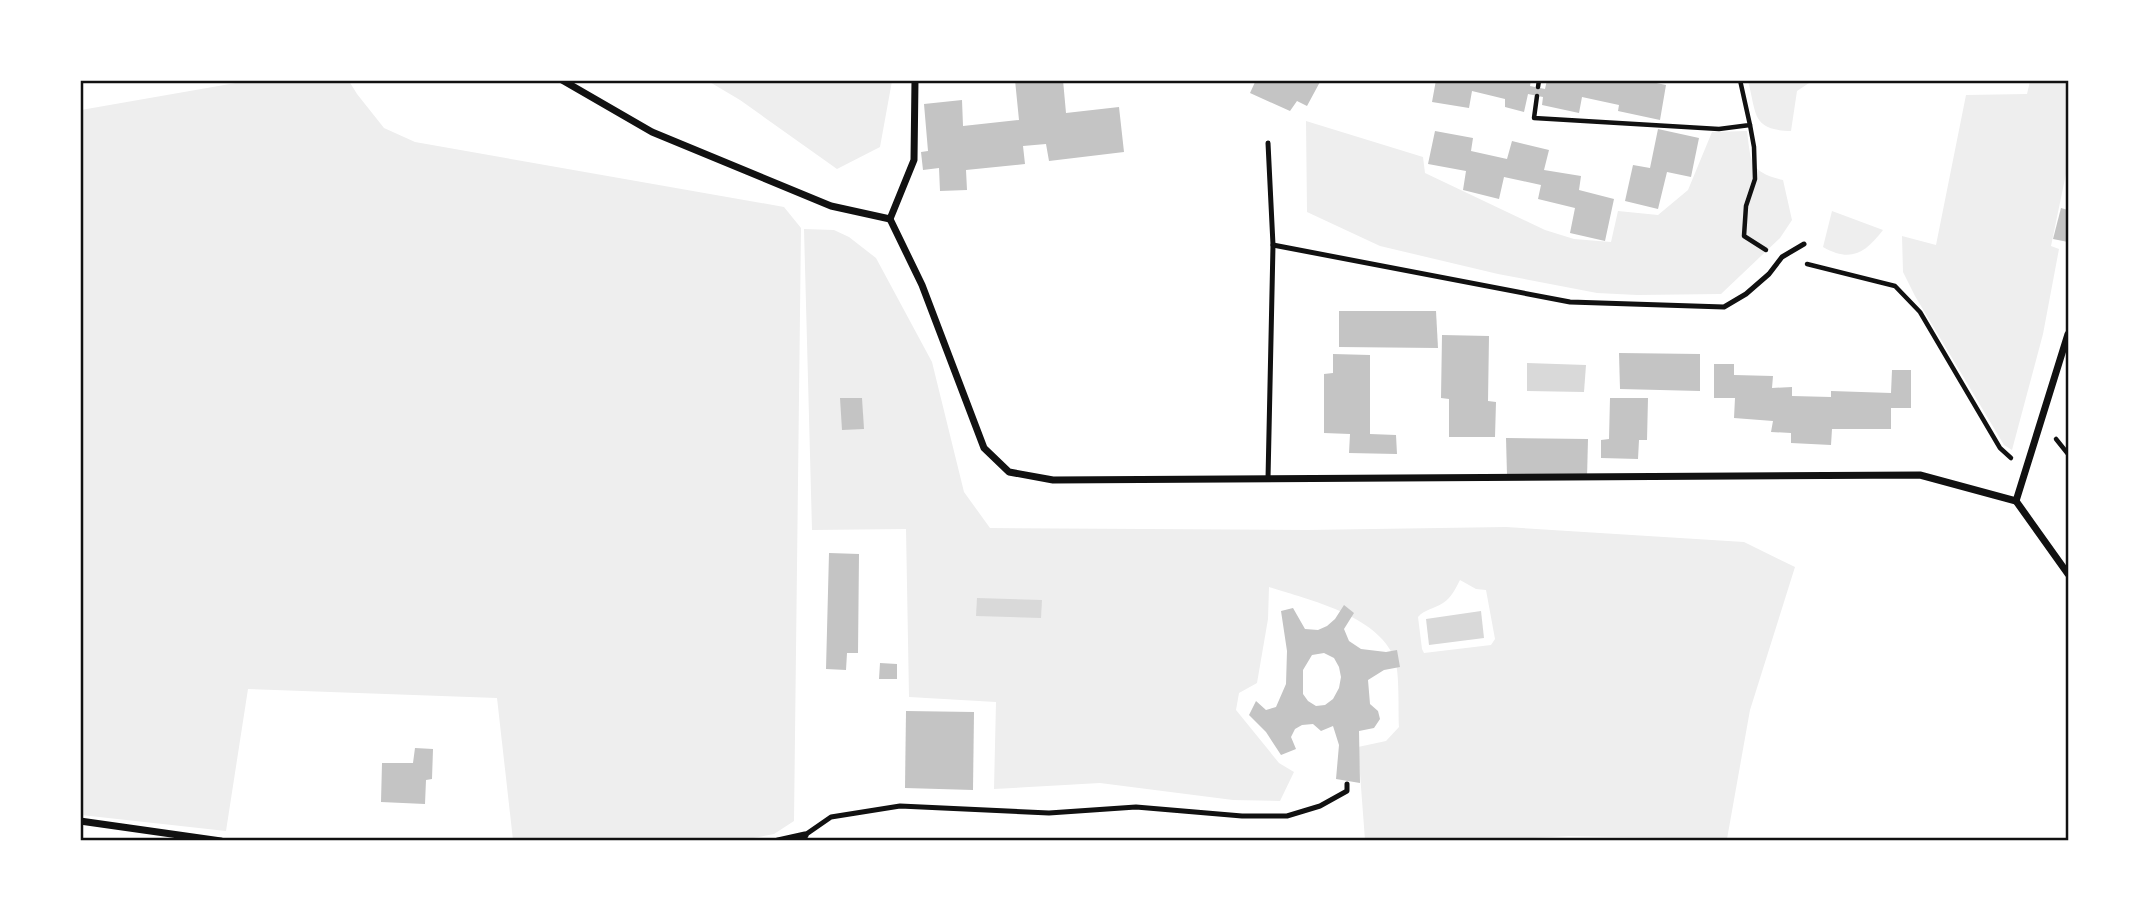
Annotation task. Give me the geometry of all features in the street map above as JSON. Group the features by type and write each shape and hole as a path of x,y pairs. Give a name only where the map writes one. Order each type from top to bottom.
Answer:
{"street":[{"path":"562,80 652,132 831,206 890,219"},
{"path":"915,80 914,160 890,219 922,285 984,448 1009,472 1053,480 1920,475 2016,501 2068,574"},
{"path":"2016,501 2068,334"},
{"path":"80,821 221,841"},
{"path":"778,841 805,838"}],"lane":[{"path":"1268,143 1273,245 1268,479"},
{"path":"1273,245 1570,302 1724,307 1746,294 1769,274 1782,257 1804,244"},
{"path":"805,838 831,817 900,806 1049,813 1136,807 1242,816 1287,816 1320,806 1347,791 1346,785"}],"path":[{"path":"1538,87 1539,80"},
{"path":"1740,80 1754,147 1755,179 1746,206 1744,236 1782,257 1895,286 1920,312 2000,448 2026,472"},
{"path":"1537,96 1534,118 1719,129 1750,125"}],"shaded area":[{"path":"247,81 349,81 384,128 415,142 784,207 801,228 794,821 774,834 742,840 513,840 497,698 248,689 226,831 81,815 81,110"},
{"path":"708,81 892,81 880,147 837,169 740,100"},
{"path":"1748,81 1812,81 1797,91 1791,131 1778,130 1762,123 1755,111"},
{"path":"2030,81 2068,81 2068,164 2051,246 2059,249 2043,334 2012,450 2004,445 1915,296 1903,272 1902,236 1936,245 1966,95 2027,94"},
{"path":"1306,121 1423,157 1425,173 1545,230 1574,239 1611,242 1618,211 1658,215 1688,190 1712,132 1747,131 1754,164 1764,173 1783,180 1792,220 1780,238 1721,294 1597,293 1498,274 1380,246 1307,212"},
{"path":"1832,211 1883,230 1870,245 1857,253 1850,255 1833,252 1823,247"},
{"path":"804,229 834,230 849,237 876,258 932,362 964,492 990,528 1307,530 1506,527 1744,542 1795,567 1750,710 1727,839 1569,836 1480,841 1365,840 1358,747 1386,741 1399,727 1398,691 1394,657 1385,642 1357,620 1340,611 1269,587 1268,619 1257,683 1239,693 1236,710 1279,763 1294,772 1280,801 1233,800 1100,783 994,789 996,702 909,697 906,529 812,530","holes":["1460,580 1476,589 1486,590 1495,639 1491,645 1424,653 1418,617 1446,601"]},
{"path":"1527,363 1586,365 1584,392 1527,391"},
{"path":"977,598 1042,600 1041,618 976,616"},
{"path":"1481,611 1484,638 1429,645 1426,619"}],"building":[{"path":"1015,80 1063,80 1066,113 1119,107 1124,152 1049,161 1046,144 1023,146 1025,164 966,170 967,190 940,191 939,168 923,170 921,152 928,151 924,104 962,100 963,126 1019,120"},
{"path":"1256,80 1321,80 1307,106 1297,101 1290,111 1250,93"},
{"path":"1436,80 1531,80 1530,86 1545,89 1547,80 1642,80 1666,85 1660,120 1618,111 1619,105 1582,97 1579,113 1542,105 1543,97 1528,94 1524,112 1505,107 1505,99 1472,91 1469,108 1432,102"},
{"path":"1658,129 1699,138 1691,177 1667,172 1658,209 1625,201 1633,165 1650,168"},
{"path":"1435,131 1473,138 1471,151 1507,159 1512,141 1549,150 1544,170 1581,176 1579,190 1614,199 1605,241 1570,233 1575,208 1538,199 1541,185 1504,177 1499,199 1463,190 1466,171 1428,164"},
{"path":"2061,208 2068,210 2068,242 2053,239"},
{"path":"1339,311 1436,311 1438,348 1339,347"},
{"path":"1442,335 1489,336 1488,401 1496,402 1495,437 1449,437 1449,399 1441,398"},
{"path":"1619,353 1700,354 1700,391 1620,389"},
{"path":"1333,354 1370,355 1370,434 1396,435 1397,454 1349,453 1350,434 1324,433 1324,374 1333,373"},
{"path":"1714,364 1734,364 1734,375 1773,376 1772,388 1792,387 1792,396 1831,397 1831,391 1891,393 1892,370 1911,370 1911,408 1891,408 1891,429 1832,429 1831,445 1791,443 1791,433 1771,432 1773,421 1734,418 1735,398 1714,398"},
{"path":"840,398 862,398 864,429 842,430"},
{"path":"1610,398 1648,398 1647,440 1639,440 1638,459 1601,458 1601,440 1609,439"},
{"path":"1506,438 1588,439 1587,478 1507,475"},
{"path":"829,553 859,554 858,653 847,653 846,670 826,669"},
{"path":"1344,605 1354,613 1344,629 1349,641 1361,649 1386,652 1397,650 1400,667 1384,670 1368,680 1370,704 1378,711 1380,719 1374,728 1359,731 1360,783 1336,779 1339,745 1333,726 1321,731 1313,724 1302,725 1295,729 1291,737 1296,749 1281,755 1266,732 1249,715 1256,701 1266,710 1276,707 1286,684 1287,651 1281,611 1293,608 1305,629 1318,630 1335,619","holes":["1324,653 1334,658 1341,677 1339,688 1333,699 1325,705 1316,706 1303,694 1303,670 1312,655"]},
{"path":"880,663 897,664 897,679 879,679"},
{"path":"906,711 974,712 973,790 905,788"},
{"path":"415,748 433,749 432,779 426,780 425,804 381,802 382,763 413,763"}]}
